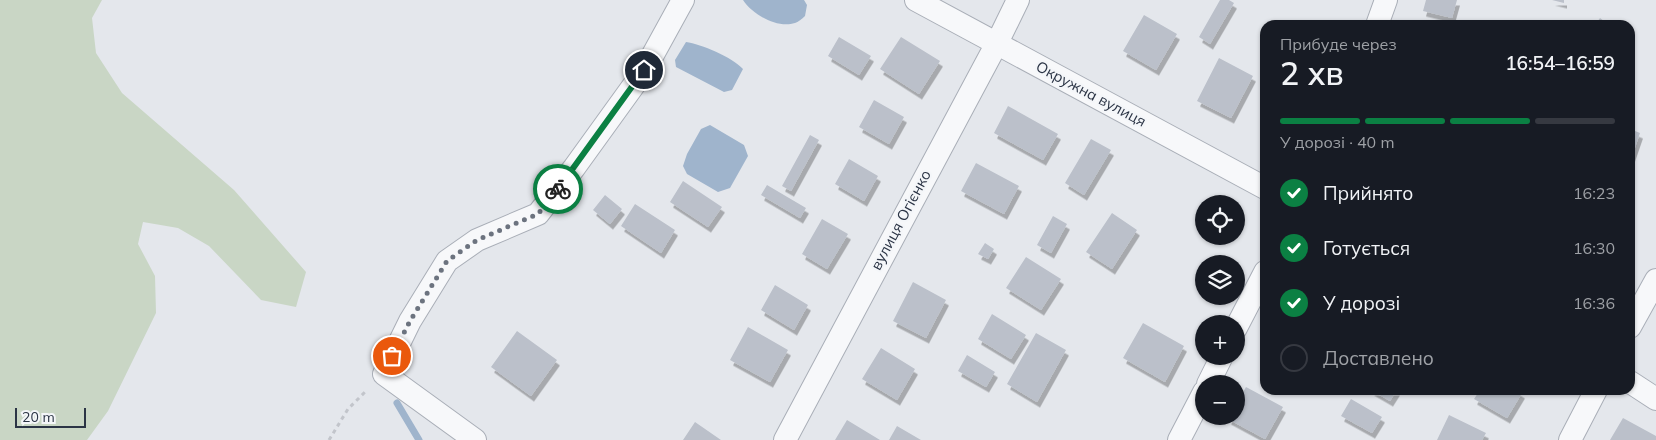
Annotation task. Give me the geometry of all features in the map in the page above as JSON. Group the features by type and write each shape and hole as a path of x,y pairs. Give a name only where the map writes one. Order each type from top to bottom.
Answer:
{"street":[{"path":"475,440 384,374 410,321 447,261 477,240 538,214 574,168 644,70 683,0"},
{"name":"Окружна вулиця","path":"916,0 1260,185"},
{"name":"вулиця Огієнко","path":"785,440 1018,0"},
{"path":"1380,20 1386,0"},
{"path":"1635,318 1656,280"},
{"path":"1243,315 1260,282"},
{"path":"1635,385 1656,399"},
{"path":"1570,440 1593,395"},
{"path":"1179,440 1195,409"}],"path":[{"path":"330,440 348,409 384,374"}],"green space":[{"path":"0,0 102,0 92,18 96,53 122,93 234,190 306,272 296,307 261,300 209,246 178,228 143,222 138,244 155,276 156,313 108,411 87,440 0,440"}],"water":[{"path":"743,0 804,0 807,5 805,16 800,20 795,23 781,24 759,15"},
{"path":"686,42 700,45 716,52 732,60 743,69 732,90 724,92 676,67 675,60"},
{"path":"710,125 744,145 748,156 730,188 718,192 687,174 683,166 687,154 701,129"}],"building":[{"path":"1220,0 1229,0 1234,3 1210,44 1199,37"},
{"path":"1426,0 1457,0 1452,18 1423,11"},
{"path":"1552,0 1564,0 1564,3"},
{"path":"1144,15 1177,34 1156,70 1123,51"},
{"path":"839,37 871,56 859,75 828,56"},
{"path":"901,37 940,61 919,94 880,69"},
{"path":"1219,58 1253,76 1231,118 1197,101"},
{"path":"874,100 904,117 889,144 859,127"},
{"path":"1008,106 1058,134 1043,160 994,133"},
{"path":"1635,131 1640,133 1635,148"},
{"path":"810,135 819,140 791,191 782,186"},
{"path":"1091,139 1111,150 1084,195 1065,183"},
{"path":"849,159 878,176 864,201 835,184"},
{"path":"976,163 1019,186 1004,214 961,191"},
{"path":"683,181 722,207 708,227 670,202"},
{"path":"767,185 806,208 800,218 761,195"},
{"path":"605,195 622,209 610,224 593,210"},
{"path":"635,204 675,230 661,253 621,226"},
{"path":"1112,213 1137,230 1112,269 1086,252"},
{"path":"1053,216 1067,224 1051,253 1037,245"},
{"path":"822,219 848,234 827,269 802,254"},
{"path":"985,243 994,249 988,259 978,254"},
{"path":"1026,257 1061,279 1041,310 1006,288"},
{"path":"913,282 946,300 926,338 893,321"},
{"path":"775,285 808,305 794,330 761,310"},
{"path":"992,314 1026,335 1011,359 978,339"},
{"path":"1143,323 1184,346 1165,382 1123,358"},
{"path":"748,327 788,350 770,382 730,360"},
{"path":"517,331 557,360 531,396 491,367"},
{"path":"1036,333 1066,350 1037,402 1007,384"},
{"path":"881,348 915,369 897,400 862,379"},
{"path":"967,355 995,372 986,387 958,371"},
{"path":"1246,387 1283,407 1265,439 1239,425 1245,425"},
{"path":"1380,395 1394,395 1390,401"},
{"path":"1477,395 1521,395 1507,418 1474,399"},
{"path":"1351,399 1382,417 1372,433 1341,416"},
{"path":"1449,415 1486,433 1482,440 1437,440"},
{"path":"1623,418 1656,436 1656,440 1610,440"},
{"path":"847,420 880,440 835,440"},
{"path":"695,422 721,440 683,440"},
{"path":"897,426 921,440 889,440"}],"waterway":[{"path":"397,403 419,440"}],"way so far":[{"path":"392,356 410,321 447,261 477,240 538,214 558,189"}],"route":[{"path":"558,189 644,70"}]}
